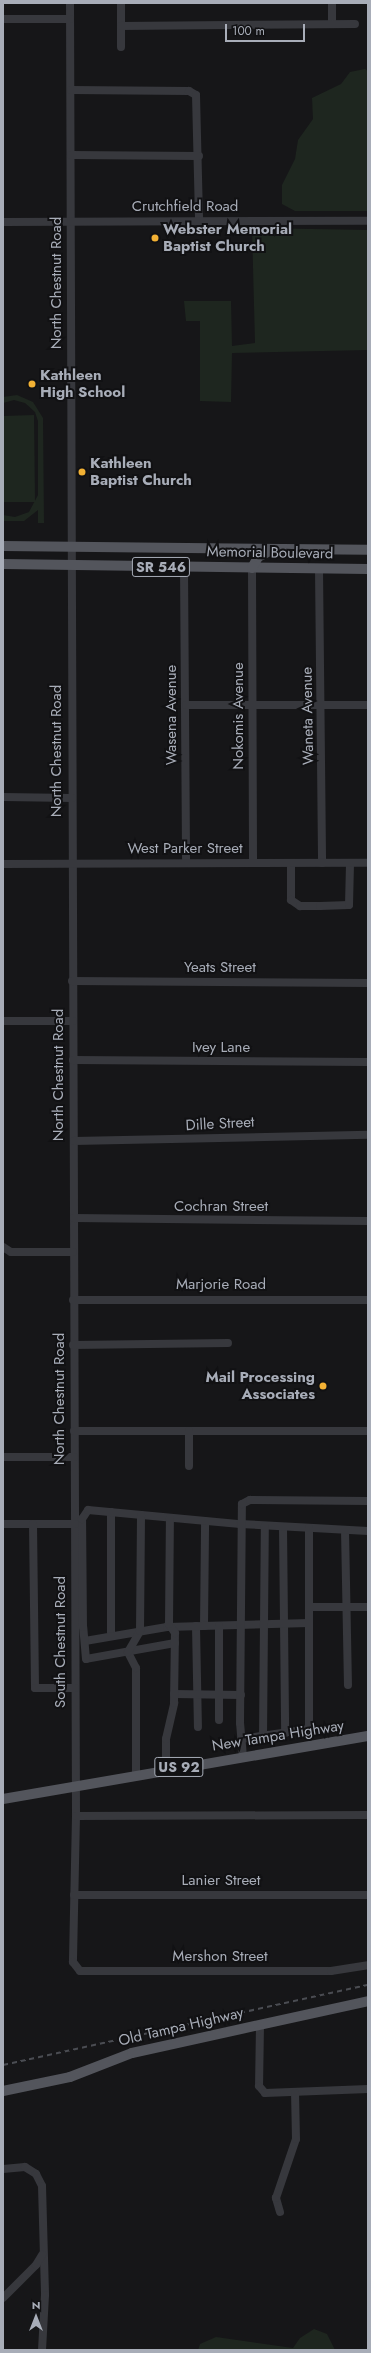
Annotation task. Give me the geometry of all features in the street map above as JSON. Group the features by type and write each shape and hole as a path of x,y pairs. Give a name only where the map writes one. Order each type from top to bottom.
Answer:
{"main road":[{"name":"Memorial Boulevard","path":"3,546 368,550"},
{"path":"252,568 258,557 271,550"},
{"name":"Memorial Boulevard","path":"3,564 368,569"},
{"name":"New Tampa Highway","path":"3,1799 166,1769 368,1736"},
{"name":"Old Tampa Highway","path":"3,2091 70,2077 132,2053 368,2001"}],"street":[{"name":"North Chestnut Road","path":"70,3 70,565 75,1498"},
{"path":"121,3 121,46"},
{"path":"332,3 332,24"},
{"path":"3,19 70,19"},
{"path":"121,26 355,24"},
{"path":"71,90 193,92 199,100 199,221"},
{"path":"71,155 199,156"},
{"name":"Crutchfield Road","path":"3,222 368,221"},
{"name":"Wasena Avenue","path":"184,567 186,863"},
{"name":"Nokomis Avenue","path":"252,568 254,706 253,863"},
{"name":"Waneta Avenue","path":"319,569 322,705 322,863"},
{"path":"186,705 368,705"},
{"path":"3,797 72,798"},
{"path":"290,863 291,900 300,906 349,905 350,863"},
{"name":"West Parker Street","path":"3,864 368,863"},
{"name":"Yeats Street","path":"72,981 368,983"},
{"path":"3,1021 73,1021"},
{"name":"Ivey Lane","path":"73,1060 368,1062"},
{"name":"Dille Street","path":"74,1141 368,1134"},
{"name":"Cochran Street","path":"74,1218 368,1222"},
{"path":"3,1247 12,1252 73,1252"},
{"name":"Marjorie Road","path":"73,1300 368,1300"},
{"path":"73,1345 228,1343"},
{"path":"74,1431 368,1432"},
{"path":"189,1431 189,1466"},
{"path":"3,1457 74,1457"},
{"name":"South Chestnut Road","path":"74,1966 76,1816 75,1498"},
{"path":"243,1757 241,1739 240,1625 240,1524 242,1504 246,1500 368,1501"},
{"path":"175,1643 86,1659 82,1519 86,1511 112,1512 205,1522 368,1531"},
{"path":"111,1636 112,1512"},
{"path":"128,1652 140,1631 140,1515"},
{"path":"166,1769 166,1739 174,1694 175,1643 172,1627 168,1624 170,1518"},
{"path":"198,1727 197,1694 205,1522"},
{"path":"3,1524 75,1524"},
{"path":"33,1524 35,1688 76,1688"},
{"path":"263,1737 265,1526"},
{"path":"283,1527 285,1733"},
{"path":"241,1739 263,1737 309,1727 309,1528"},
{"path":"345,1530 345,1607 348,1685"},
{"path":"309,1607 368,1607"},
{"path":"85,1641 172,1627 309,1623"},
{"path":"219,1626 219,1720"},
{"path":"128,1652 136,1668 136,1775"},
{"path":"174,1694 241,1696"},
{"path":"76,1816 368,1815"},
{"name":"Lanier Street","path":"74,1895 368,1895"},
{"name":"Mershon Street","path":"74,1966 80,1971 306,1972 368,1965"},
{"path":"260,2025 259,2086 269,2094 368,2089"},
{"path":"280,2212 276,2198 296,2139 294,2093"},
{"path":"3,2169 25,2167 40,2180 44,2210 42,2255 45,2295 42,2350"},
{"path":"3,2298 42,2255"}],"shaded area":[{"path":"365,69 368,71 368,211 295,211 282,204 282,185 295,159 298,140 313,119 312,98 341,84 350,72"},
{"path":"252,228 368,230 368,350 232,353 231,402 200,401 200,321 186,321 184,301 231,301 232,346 255,343"},
{"path":"17,395 33,402 43,418 44,523 38,523 38,510 24,521 3,521 3,515 15,517 29,512 38,495 38,421 35,412 25,403 14,400 3,403 3,397"},
{"path":"34,415 35,502 3,502 3,416"},
{"path":"314,2329 327,2334 335,2350 198,2350 200,2344 216,2337 293,2348 300,2338"}],"railway":[{"path":"3,2065 368,1985"}],"place":[{"name":"Webster Memorial Baptist Church","path":"155,238"},
{"name":"Kathleen High School","path":"32,384"},
{"name":"Kathleen Baptist Church","path":"82,472"},
{"name":"Mail Processing Associates","path":"323,1386"}]}
